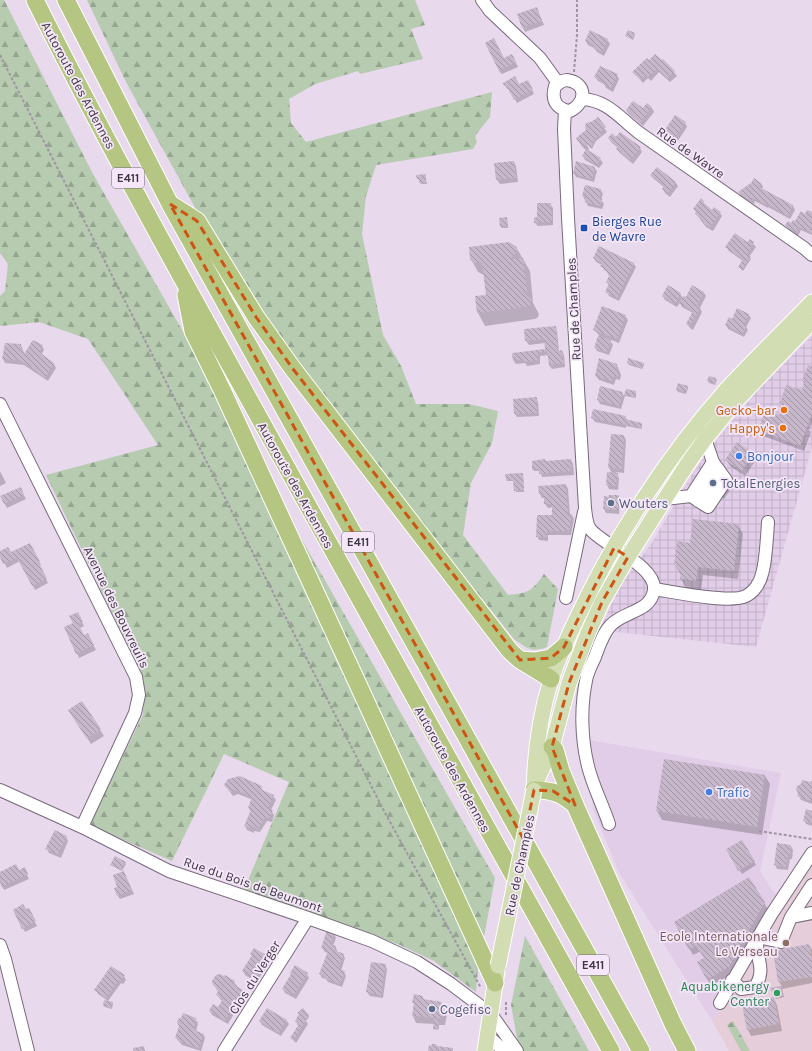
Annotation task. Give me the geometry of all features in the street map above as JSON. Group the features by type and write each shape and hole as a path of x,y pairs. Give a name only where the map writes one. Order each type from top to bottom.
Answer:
{"highway":[{"name":"Autoroute des Ardennes","path":"35,0 74,78 183,279 417,705 611,1051"},
{"name":"Autoroute des Ardennes","path":"66,0 170,204 641,1051"},
{"path":"170,204 197,221 256,317 293,369 510,651 520,660 551,679"},
{"path":"183,279 193,331 223,392 362,693 488,986"},
{"path":"520,660 534,661 551,658 564,647"},
{"path":"552,746 555,750 561,771 575,805 687,1051"},
{"path":"534,790 553,791 564,796 575,805"}],"main road":[{"path":"538,766 543,752 556,696 556,691 551,679 589,594 614,548 655,482 697,426 726,390 812,302"},
{"path":"538,766 552,746 569,683 585,640 602,602 628,557 705,439 735,402 812,321"},
{"name":"Rue de Champles","path":"485,1051 491,1014 488,986 498,966 538,766"}],"street":[{"path":"482,0 490,10 540,58 558,83"},
{"path":"562,81 572,81 580,87 582,91 582,99 576,108 570,111 560,108 555,103 554,98 555,86 558,83 562,81"},
{"name":"Rue de Wavre","path":"582,99 591,100 605,105 628,122 638,132 812,255"},
{"name":"Rue de Champles","path":"565,110 564,129 568,211 586,519 590,528 614,548 628,557"},
{"name":"Avenue des Bouvreuils","path":"0,404 136,677 139,695 135,713 82,827"},
{"path":"665,499 695,499 708,507 726,480 716,466 705,439"},
{"path":"695,499 716,466"},
{"name":"Rue de Champles","path":"566,598 585,508"},
{"path":"654,588 721,599 734,600 746,596 754,589 762,573 768,522"},
{"path":"609,824 589,770 585,746 583,715 587,676 603,636 612,624 644,607 651,598 654,588 647,572 641,565 628,557"},
{"name":"Rue du Bois de Beumont","path":"0,790 82,827 169,871 372,941 417,962 451,984 491,1014 517,1051"},
{"path":"720,1003 758,937 812,853"},
{"path":"758,937 781,942 791,917 812,885"},
{"path":"791,917 812,913"},
{"name":"Clos du Verger","path":"224,1051 308,918"},
{"path":"732,980 741,990 755,987 760,980 761,969 756,945 758,937"},
{"path":"0,945 28,1051"},
{"path":"488,1036 504,1051"}],"path":[{"path":"572,81 577,35 577,0"},
{"path":"0,55 384,811 488,986"},
{"path":"759,831 812,838"}],"highlighted area":[{"path":"170,204 197,221 256,317 293,369 520,660 551,658 564,647 614,548 628,557 602,602 569,683 552,747 575,805 553,791 534,790 524,840"}],"shaded area":[{"path":"812,336 812,447 756,647 615,632 601,627 620,586 651,544 695,470 719,437 757,391"},
{"path":"589,740 781,773 760,871 772,890 785,901 713,1022 619,873 593,809"},
{"name":"Ecole Internationale Le Verseau","path":"812,865 812,1051 729,1051 713,1022 785,901"}],"green space":[{"path":"0,0 4,0 93,174 495,878 478,969 476,992 434,961 400,945 244,890 289,782 224,754 172,861 89,825 143,715 144,680 46,475 158,445 88,339 39,322 0,326 0,296 5,291 8,264 0,253"},
{"path":"87,0 415,0 425,25 411,29 423,59 360,74 358,71 315,84 289,99 291,123 306,142 492,92 490,117 475,136 477,142 473,149 376,165 366,196 362,234 383,335 401,366 416,404 469,404 498,411 492,443 471,483 463,535 508,595 525,592 533,588 544,574 558,589 547,647 537,650 529,649 514,639 330,407 220,253 126,82"},
{"path":"525,936 589,1051 524,1051 518,1043 511,1005"},
{"path":"733,1021 750,1051 741,1051 727,1025"}],"building":[{"path":"537,7 542,21 522,28 517,14"},
{"path":"590,30 608,39 602,52 594,48 595,46 585,41"},
{"path":"628,30 635,33 632,39 625,36"},
{"path":"494,38 504,58 512,54 516,62 499,71 485,43"},
{"path":"655,54 662,60 663,59 675,71 667,79 657,69 648,77 646,75 641,80 632,72 647,58 649,60"},
{"path":"600,66 618,74 611,88 603,84 604,82 594,77"},
{"path":"515,76 519,84 528,80 533,90 514,100 506,85 504,86 503,83"},
{"path":"633,101 643,108 647,103 652,107 640,123 626,110"},
{"path":"675,115 686,122 674,139 664,131"},
{"path":"598,117 606,127 600,132 602,134 595,139 591,148 588,144 583,148 576,138 586,130 586,123 591,122"},
{"path":"620,132 641,147 630,160 616,149 618,147 608,138 612,133 616,137"},
{"path":"586,149 601,158 597,165 582,156"},
{"path":"514,161 516,178 496,180 494,163"},
{"path":"576,161 595,167 592,179 573,174"},
{"path":"657,167 676,182 668,193 662,189 664,185 650,175"},
{"path":"426,174 426,182 419,183 419,179 417,179 416,175"},
{"path":"754,178 761,183 759,187 793,205 788,216 766,203 765,204 753,198 751,201 738,192 751,183"},
{"path":"585,185 601,189 599,198 602,199 600,206 585,202 586,197 582,196"},
{"path":"701,198 704,201 703,203 712,210 714,207 721,212 710,227 703,223 704,221 695,214 696,211 693,209"},
{"path":"537,203 551,203 552,222 534,223 534,218 537,217"},
{"path":"807,210 812,212 812,233 799,227 796,233 785,225 788,221 791,223 793,220 795,221 801,211 805,214"},
{"path":"507,217 508,226 500,227 499,218"},
{"path":"735,233 747,242 750,239 754,242 747,254 751,257 742,270 738,267 743,259 725,247"},
{"path":"509,242 517,247 517,251 511,259 523,258 527,291 522,291 532,300 531,304 527,307 477,313 475,296 486,295 482,263 476,263 470,260 469,247"},
{"path":"599,246 634,263 617,298 605,292 609,284 606,282 609,276 605,269 600,266 602,263 593,258"},
{"path":"668,285 681,293 675,304 662,296"},
{"path":"692,285 704,292 697,305 701,307 690,326 686,324 693,311 679,303 683,296 686,297"},
{"path":"602,306 626,315 617,339 593,330"},
{"path":"737,308 749,314 744,324 747,325 742,334 725,325 729,317 732,319"},
{"path":"556,326 558,351 562,350 564,363 549,365 547,351 538,353 539,360 524,362 523,360 513,361 512,353 545,349 544,339 525,341 524,329"},
{"path":"598,336 611,340 607,352 594,348"},
{"path":"33,340 43,345 39,352 54,363 45,378 21,361 2,359 5,343 21,344 21,349 23,350 24,354"},
{"path":"599,358 617,364 616,369 619,370 618,377 614,375 612,381 595,376"},
{"path":"628,358 644,363 642,368 627,363"},
{"path":"808,365 812,367 812,414 800,446 758,430 766,409 780,415 784,404 780,403 786,385 802,390 805,382 802,381"},
{"path":"709,376 716,378 715,383 707,381"},
{"path":"678,383 688,386 686,392 676,390"},
{"path":"600,386 623,392 619,406 597,400"},
{"path":"626,389 636,391 635,397 624,395"},
{"path":"537,397 537,413 514,414 513,399"},
{"path":"593,409 626,416 625,419 642,423 641,428 591,418"},
{"path":"611,434 624,435 622,469 608,468"},
{"name":"Bonjour","path":"737,442 753,453 742,471 725,460"},
{"path":"545,459 546,461 571,459 572,471 539,474 539,469 532,470 532,461"},
{"path":"607,472 618,473 616,486 606,485"},
{"path":"523,473 524,490 514,491 513,480 506,480 505,474"},
{"path":"566,484 568,514 572,514 569,531 547,531 547,537 536,537 537,515 552,515 552,504 544,504 544,494 539,494 538,486"},
{"path":"21,487 24,495 4,504 0,496"},
{"name":"Wouters","path":"609,495 619,495 618,510 603,509 604,496 608,497"},
{"path":"693,519 739,524 734,571 698,567 696,581 680,579 681,572 674,565 677,541 690,543"},
{"path":"30,543 40,561 38,561 47,579 32,586 17,558 3,564 0,557 0,551 8,547 11,552"},
{"path":"78,612 83,622 78,624 84,635 88,633 94,645 76,654 64,627 73,623 69,616"},
{"path":"82,701 101,729 87,739 68,710"},
{"path":"664,759 765,775 757,827 656,811"},
{"path":"240,776 262,786 260,789 274,795 268,808 273,810 269,818 265,818 258,829 252,827 252,829 244,826 251,810 248,808 252,797 236,790 230,792 224,785 228,779"},
{"path":"802,780 812,781 812,800 806,800 797,796 798,793 796,789 797,786 801,784"},
{"path":"806,809 812,811 812,823 803,821"},
{"path":"55,830 67,836 58,854 45,849"},
{"path":"742,840 755,861 738,871 726,849"},
{"path":"777,843 791,845 790,855 788,855 786,867 774,865"},
{"path":"115,856 126,862 121,870 110,865"},
{"path":"16,864 19,870 25,867 28,874 1,887 0,872"},
{"path":"124,871 132,890 117,896 114,888 117,887 113,875"},
{"path":"749,877 765,902 729,967 707,980 697,962 704,958 696,946 689,950 674,922"},
{"path":"23,904 26,909 29,908 36,921 22,929 13,910"},
{"path":"327,930 334,933 330,944 336,946 334,950 344,954 338,969 345,971 340,984 324,978 325,976 319,974 328,951 321,948"},
{"path":"809,944 812,959 812,977 778,982 773,951"},
{"path":"254,948 266,955 263,960 265,961 263,966 254,979 242,971 252,955 250,954"},
{"path":"371,962 386,964 381,995 366,992"},
{"path":"295,965 308,973 293,996 282,989"},
{"path":"111,966 125,975 121,981 119,980 106,998 94,990"},
{"path":"216,975 225,975 235,981 233,984 243,990 225,1021 209,1011 213,1004 218,1007 223,999 216,995 218,991 213,985 212,981"},
{"path":"781,986 783,996 774,997 770,988"},
{"path":"414,994 423,996 423,999 442,1002 441,1008 444,1008 442,1019 412,1016"},
{"path":"774,997 779,1024 747,1030 743,1003"},
{"path":"104,1000 113,1002 111,1008 103,1006"},
{"path":"267,1008 287,1020 279,1033 259,1021"},
{"path":"303,1008 309,1015 294,1040 290,1038 299,1024 295,1021 299,1014 297,1013"},
{"path":"183,1013 196,1018 194,1030 204,1034 199,1048 178,1041 179,1039 175,1038 179,1026 177,1022"},
{"path":"434,1019 439,1020 438,1030 433,1029"},
{"path":"432,1044 453,1048 453,1051 428,1051 429,1045 431,1046"},
{"path":"144,1046 145,1051 133,1051 133,1048"}],"place":[{"name":"Bierges Rue de Wavre","path":"584,228"},
{"name":"Gecko-bar","path":"784,410"},
{"name":"Happy's","path":"783,428"},
{"name":"Bonjour","path":"739,456"},
{"name":"TotalEnergies","path":"713,483"},
{"name":"Wouters","path":"611,503"},
{"name":"Trafic","path":"709,792"},
{"name":"Ecole Internationale Le Verseau","path":"786,943"},
{"name":"Aquabikenergy Center","path":"777,993"},
{"name":"Cogefisc","path":"432,1009"}]}
